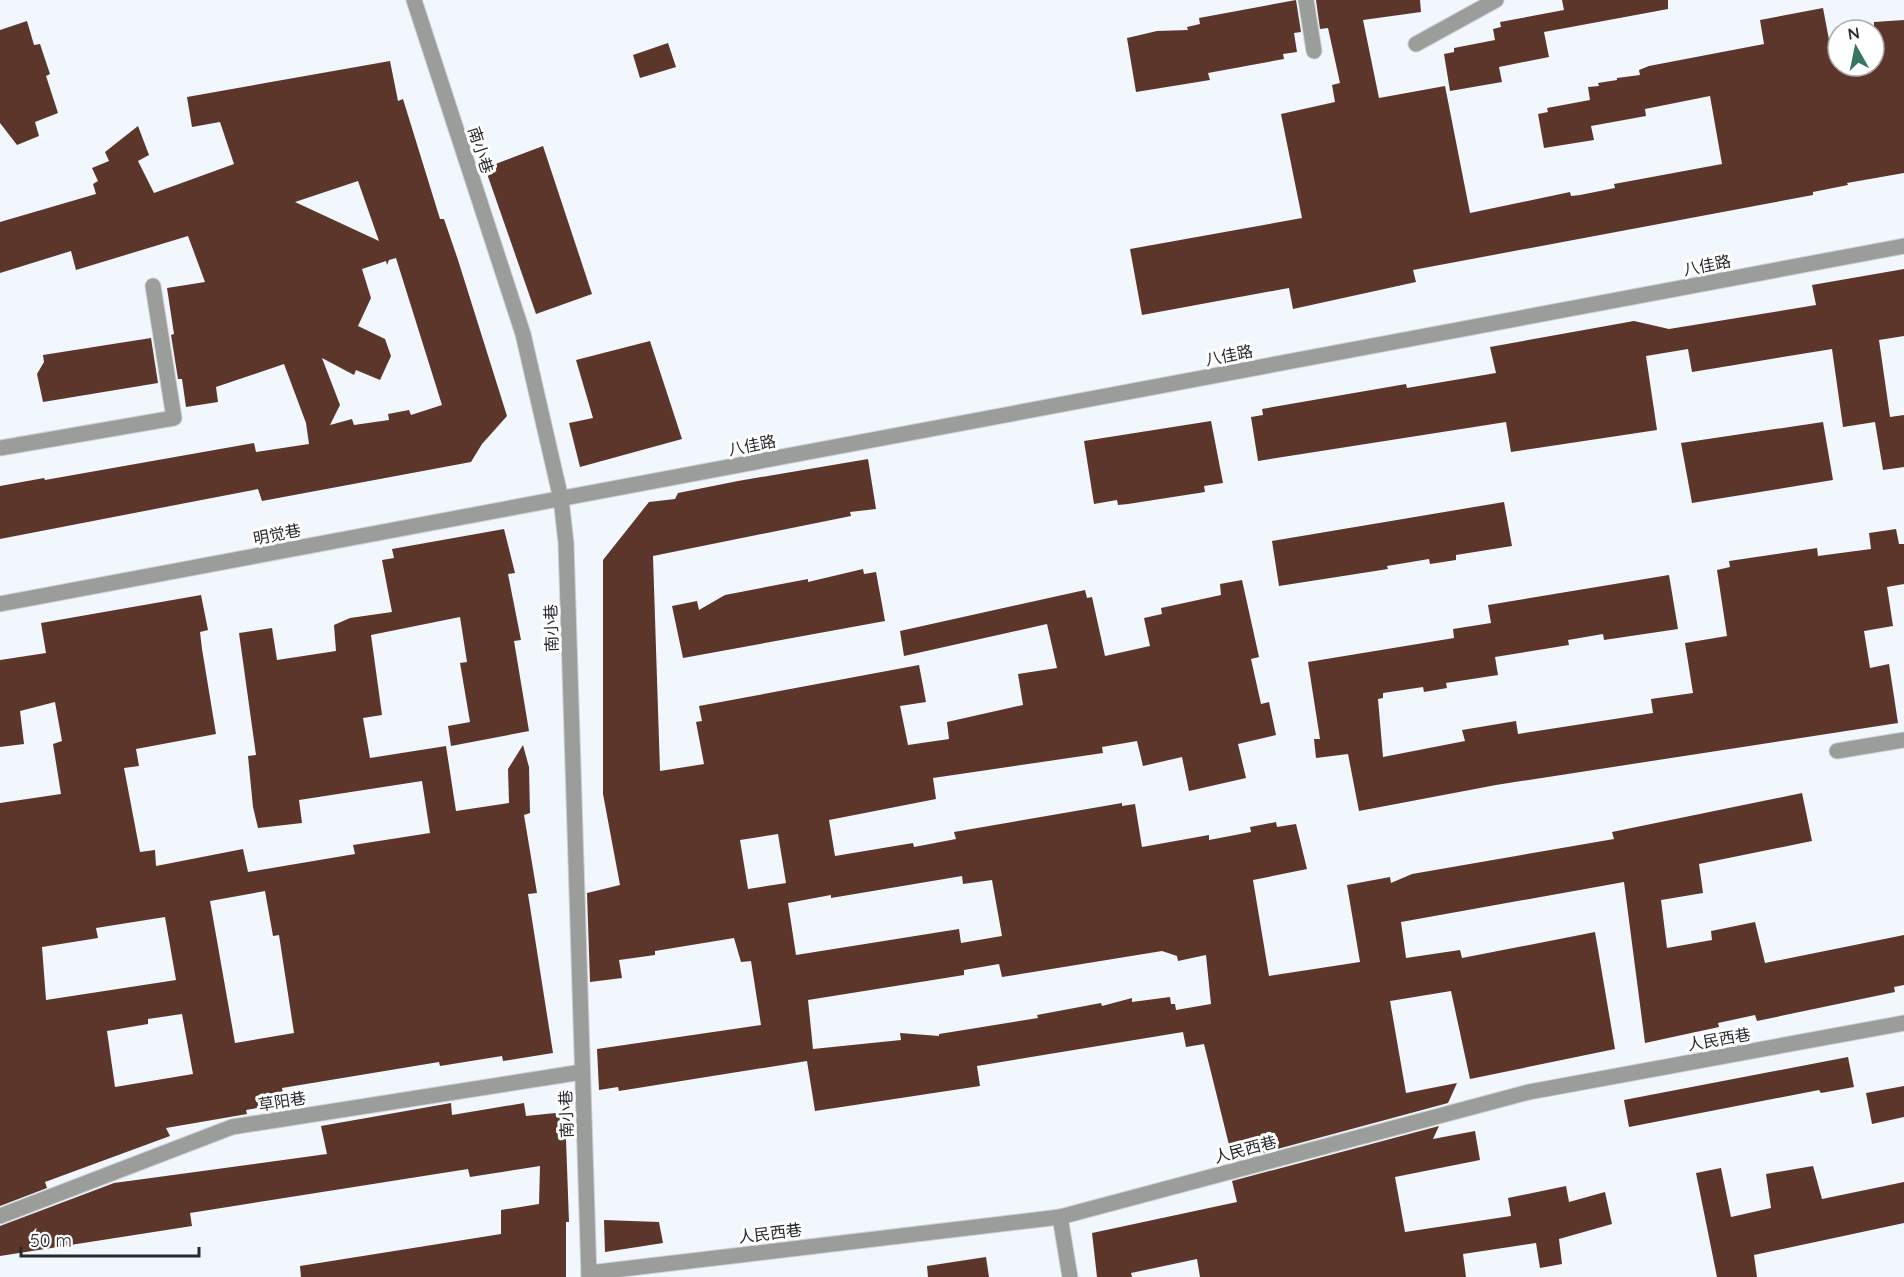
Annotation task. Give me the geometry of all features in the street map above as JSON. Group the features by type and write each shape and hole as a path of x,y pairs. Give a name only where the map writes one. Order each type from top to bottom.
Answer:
{"street":[{"name":"南小巷","path":"414,0 523,334 561,500 566,555 589,1275"},
{"path":"1306,0 1314,51"},
{"path":"1416,44 1496,0"},
{"name":"八佳路","path":"561,500 1904,246"},
{"path":"0,448 174,418 153,286"},
{"name":"明觉巷","path":"0,604 561,500"},
{"path":"1837,751 1904,740"},
{"name":"人民西巷","path":"589,1275 1060,1217 1528,1092 1904,1023"},
{"name":"草阳巷","path":"0,1216 232,1127 582,1072"},
{"path":"1060,1217 1070,1277"}],"building":[{"path":"1296,0 1301,32 1294,33 1297,52 1283,54 1284,59 1208,73 1210,80 1136,92 1127,38 1157,31 1188,30 1187,27 1200,24 1199,18"},
{"path":"1316,0 1420,0 1421,12 1363,20 1379,98 1445,86 1470,213 1570,192 1571,196 1580,195 1615,188 1614,184 1722,164 1710,96 1645,109 1646,116 1591,126 1594,140 1544,148 1538,114 1548,112 1547,108 1590,100 1588,87 1599,86 1598,83 1617,80 1617,78 1640,75 1639,70 1649,66 1764,44 1760,20 1823,8 1826,24 1826,78 1886,78 1886,21 1904,20 1904,173 1847,183 1848,185 1813,192 1813,195 1413,270 1416,282 1293,309 1289,288 1142,315 1130,249 1302,218 1281,114 1335,102 1332,85 1340,83 1328,28 1320,29"},
{"path":"1562,0 1668,0 1668,9 1544,32 1549,57 1499,67 1502,82 1450,91 1444,54 1454,52 1454,48 1495,40 1493,29 1501,27 1500,22 1564,10"},
{"path":"27,21 34,45 40,44 50,74 46,76 58,113 35,122 39,136 17,145 0,123 0,30"},
{"path":"668,43 676,67 640,78 633,55"},
{"path":"390,61 398,101 403,99 440,219 444,219 458,260 507,416 482,444 471,462 262,501 258,489 0,539 0,486 254,443 256,452 309,444 306,423 284,364 216,387 218,402 186,407 182,379 178,379 167,288 205,282 188,236 76,270 71,251 0,273 0,222 96,194 93,184 98,181 92,168 109,161 105,152 138,126 149,155 138,161 154,193 234,164 220,122 192,127 187,97","holes":["358,181 379,241 295,202","396,258 442,405 411,415 409,410 388,414 389,420 354,425 352,419 330,425 340,405 322,358 354,375 356,370 380,380 391,356 385,339 358,326 371,298 362,269 386,261 387,265 389,260"]},
{"path":"543,146 592,294 536,314 485,168"},
{"path":"1904,269 1904,336 1879,340 1890,417 1904,415 1904,467 1883,470 1875,422 1843,427 1832,349 1692,372 1688,349 1646,356 1657,430 1511,452 1506,422 1258,461 1251,417 1263,415 1262,409 1406,384 1407,388 1496,373 1490,347 1634,321 1669,329 1816,305 1812,285"},
{"path":"151,338 158,383 43,402 37,374 44,362 43,355"},
{"path":"650,341 682,439 580,467 569,423 593,418 576,360"},
{"path":"1211,421 1223,483 1204,486 1205,492 1128,504 1118,505 1117,500 1094,504 1084,441"},
{"path":"1823,422 1833,480 1692,503 1681,443"},
{"path":"868,459 876,509 850,512 851,516 653,556 660,771 704,764 696,722 702,721 699,706 919,665 926,702 900,706 908,745 949,739 947,722 1023,705 1018,674 1057,668 1047,624 904,656 900,631 1085,590 1087,598 1092,597 1105,656 1150,646 1144,618 1162,614 1161,608 1221,595 1220,584 1242,580 1259,657 1251,659 1261,704 1269,702 1276,735 1238,744 1246,778 1189,791 1182,757 1143,766 1137,741 1102,747 1103,753 933,778 936,799 829,820 835,856 913,843 914,847 956,839 954,832 1122,803 1122,806 1135,804 1142,847 1209,835 1209,840 1251,832 1250,827 1276,822 1277,827 1296,824 1307,869 1253,880 1269,976 1360,962 1347,885 1390,877 1391,883 1412,874 1614,839 1612,832 1802,793 1812,841 1699,864 1703,893 1661,900 1667,948 1712,940 1711,931 1755,922 1765,963 1904,935 1904,985 1894,987 1895,992 1757,1021 1755,1015 1718,1023 1719,1027 1645,1043 1624,882 1401,922 1406,958 1460,950 1462,958 1595,932 1615,1049 1470,1079 1451,991 1390,1001 1406,1093 1457,1083 1448,1103 1233,1161 1204,1044 1186,1047 1183,1032 977,1066 980,1086 815,1111 807,1061 619,1091 618,1087 599,1090 597,1049 761,1025 751,961 741,962 734,938 655,951 655,955 619,960 622,978 590,982 587,893 620,885 603,794 603,560 649,502 675,499 678,493","holes":["778,834 786,883 748,889 740,840","962,876 963,884 992,880 1002,936 961,943 959,929 796,955 788,903 831,895 831,898","1162,951 1177,956 1178,961 1206,955 1211,1004 1176,1010 1175,1004 1171,1004 1170,997 1132,1002 1132,998 1102,1006 1101,1003 1037,1015 1038,1018 939,1034 939,1036 900,1033 901,1040 813,1049 808,1000 964,975 964,970 999,964 1002,977"]},
{"path":"1504,502 1512,546 1456,555 1456,560 1430,564 1429,559 1387,566 1388,569 1279,586 1272,541"},
{"path":"504,529 515,573 508,574 521,640 514,641 529,731 451,746 448,726 470,722 460,663 467,662 460,617 371,635 382,715 363,718 370,758 446,746 456,811 509,803 508,769 523,745 529,767 530,813 524,815 537,893 528,894 553,1053 503,1061 502,1056 440,1066 439,1062 282,1088 285,1103 246,1110 247,1114 166,1128 170,1136 45,1182 47,1188 0,1206 0,803 61,794 53,744 62,741 55,702 20,711 24,744 0,747 0,660 46,653 41,623 201,595 208,630 200,632 216,734 136,749 139,766 124,768 140,852 155,850 156,866 243,849 248,872 355,854 353,845 430,833 422,781 299,800 302,823 258,828 253,807 248,756 256,755 239,633 272,628 277,660 336,651 334,625 350,618 392,612 382,560 394,558 392,549","holes":["265,891 273,936 279,935 294,1033 235,1043 210,901","165,917 176,980 46,1000 42,947 98,938 96,928","182,1014 193,1074 115,1087 107,1031 148,1024 148,1019"]},
{"path":"1896,529 1899,544 1904,544 1904,584 1887,587 1893,626 1864,631 1870,668 1889,664 1898,723 1496,785 1359,811 1348,754 1316,758 1314,739 1320,739 1308,662 1454,638 1453,629 1491,623 1488,605 1669,575 1678,629 1604,640 1603,634 1568,640 1569,645 1495,657 1498,675 1446,683 1447,688 1424,692 1423,687 1383,693 1383,698 1378,699 1383,757 1465,741 1462,730 1516,721 1518,734 1653,713 1651,699 1693,693 1685,643 1727,636 1717,570 1730,567 1729,561 1817,548 1818,556 1871,549 1869,533"},
{"path":"863,569 864,574 876,572 885,621 683,658 672,606 697,601 699,610 725,595 808,579 808,582"},
{"path":"1848,1057 1854,1087 1821,1093 1819,1090 1629,1127 1624,1100"},
{"path":"1904,1086 1904,1117 1872,1124 1866,1093"},
{"path":"451,1103 452,1115 524,1103 526,1116 565,1112 569,1222 566,1222 566,1277 301,1277 300,1266 501,1234 501,1210 539,1204 540,1166 470,1177 468,1169 190,1213 192,1226 0,1256 0,1226 114,1183 327,1154 321,1126"},
{"path":"1439,1126 1433,1139 1475,1131 1480,1160 1395,1177 1405,1232 1511,1216 1508,1198 1566,1186 1569,1202 1605,1192 1612,1224 1559,1239 1562,1264 1540,1268 1536,1243 1463,1254 1466,1277 1200,1277 1197,1259 1131,1273 1132,1277 1097,1277 1092,1233 1237,1202 1232,1181"},
{"path":"1813,1166 1822,1199 1904,1182 1904,1223 1754,1255 1757,1277 1717,1277 1696,1173 1721,1168 1731,1217 1771,1208 1766,1174"},
{"path":"604,1220 659,1222 663,1243 605,1252"},
{"path":"986,1257 989,1277 928,1277 927,1266"}]}
